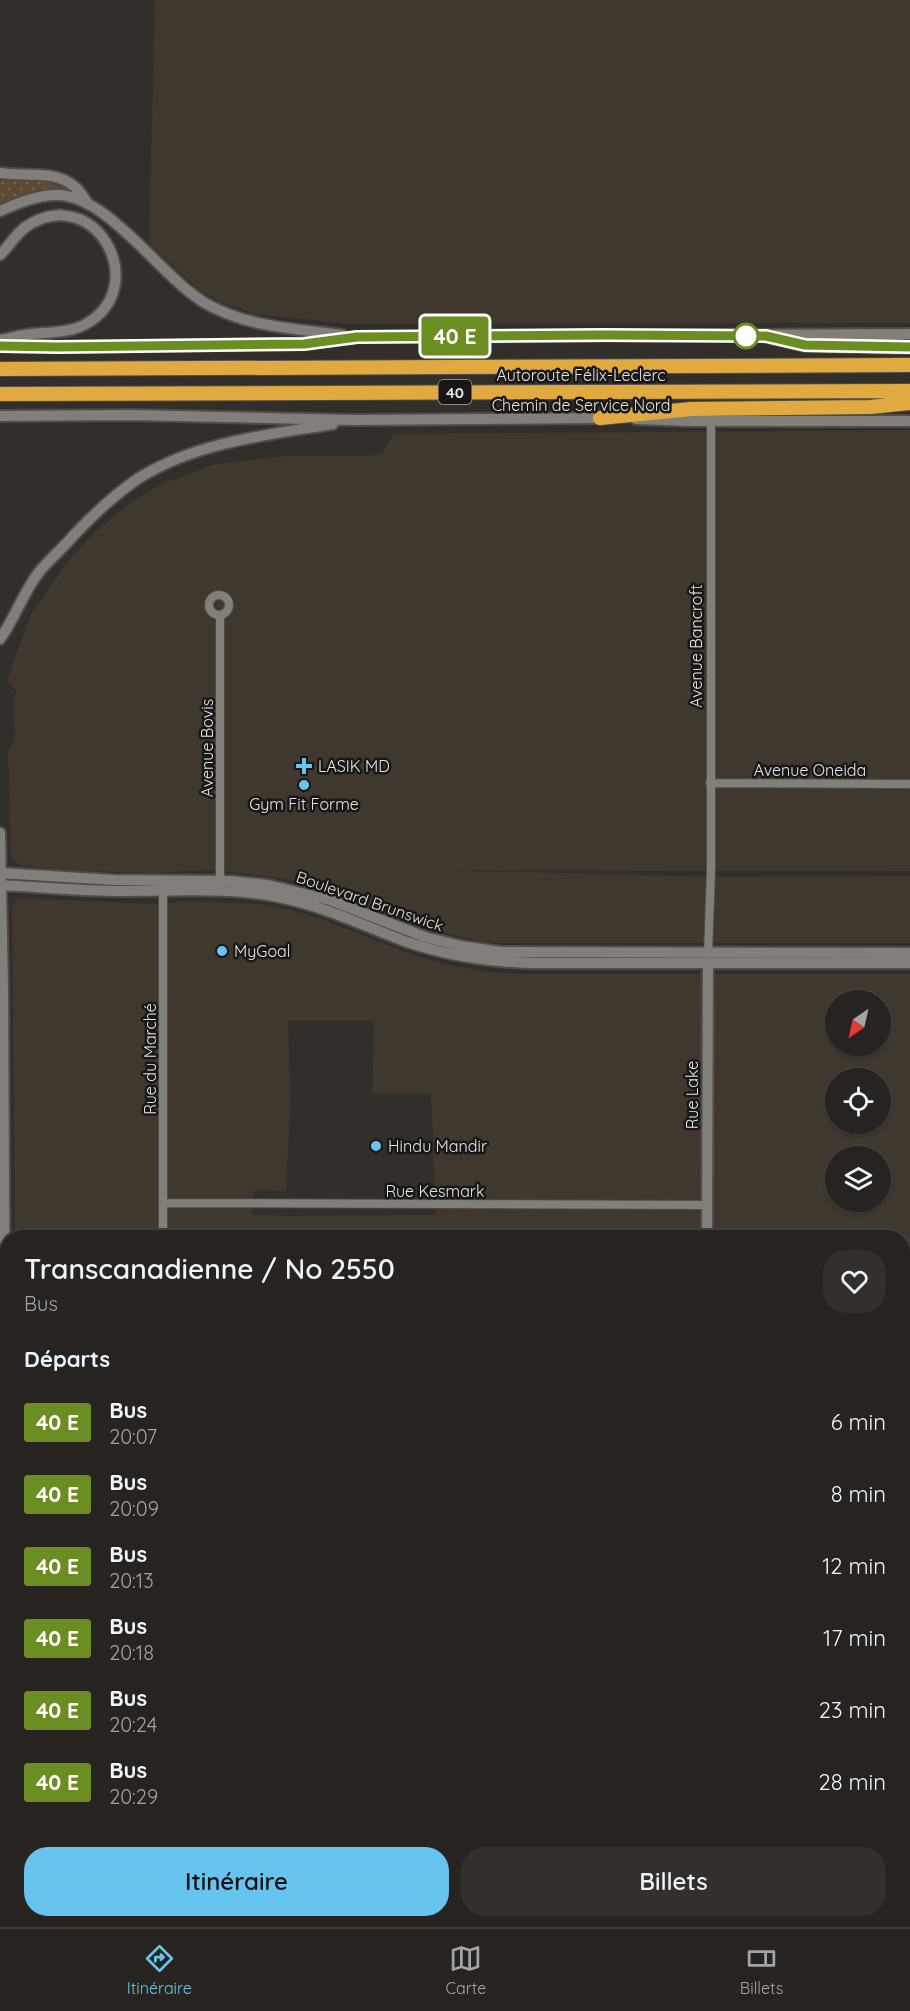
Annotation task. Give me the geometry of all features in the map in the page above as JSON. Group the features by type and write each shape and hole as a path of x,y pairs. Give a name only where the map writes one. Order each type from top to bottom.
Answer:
{"highway":[{"path":"766,336 805,345 910,348"},
{"name":"Autoroute Félix-Leclerc","path":"0,369 910,365"},
{"name":"Autoroute Félix-Leclerc","path":"0,394 910,391"},
{"path":"600,418 691,409 870,407 910,403"}],"main road":[{"path":"0,173 40,175 59,179 76,188 87,202 106,215 186,290 222,312 255,322 357,337"},
{"path":"0,211 34,198 49,195 67,196 87,202"},
{"path":"0,255 20,231 32,223 46,217 70,217 91,226 103,237 112,252 116,276 113,292 105,307 87,324 71,330 0,340"},
{"path":"0,346 304,344 357,337 910,334"},
{"name":"Chemin de Service Nord","path":"0,416 131,415 354,420 600,418 711,421 910,421"},
{"path":"0,639 9,627 20,601 40,571 113,497 141,477 177,459 214,447 354,420"},
{"path":"0,833 3,1230"},
{"name":"Boulevard Brunswick","path":"1,873 237,891 290,899 331,911 415,945 483,960 533,963 910,953"},
{"name":"Boulevard Brunswick","path":"1,885 96,891 220,881 268,885 336,902 419,936 486,950 910,963"},
{"name":"Rue Lake","path":"707,1230 708,958"}],"street":[{"name":"Avenue Bancroft","path":"708,958 711,871 711,421"},
{"name":"Avenue Bovis","path":"220,616 220,881"},
{"name":"Avenue Oneida","path":"710,783 910,784"},
{"name":"Rue du Marché","path":"163,886 163,1230"},
{"name":"Rue Kesmark","path":"164,1203 707,1205"}],"shaded area":[{"path":"155,0 910,0 910,323 348,324 256,314 223,303 201,291 149,244"},
{"path":"910,430 910,871 446,870 718,877 910,876 910,943 499,943 473,940 420,926 325,889 282,878 210,870 154,873 80,871 21,866 11,857 8,752 15,740 14,700 17,692 7,680 31,614 66,564 96,531 127,505 161,484 216,464 287,456 382,454 393,434"},
{"path":"17,898 151,904 178,901 258,904 319,918 413,955 488,972 522,974 910,974 910,1230 15,1230 12,907","holes":["288,1021 374,1021 372,1094 431,1094 436,1215 251,1215 254,1190 286,1191 290,1103"]}],"green space":[{"path":"0,179 43,181 71,190 34,192 0,203"}],"bus line":[{"path":"0,346 156,347 304,344 357,337 604,335 766,336 805,345 910,347"}],"place":[{"name":"LASIK MD","path":"304,766"},
{"name":"Gym Fit Forme","path":"304,785"},
{"name":"MyGoal","path":"222,951"},
{"name":"Hindu Mandir","path":"376,1146"}]}
